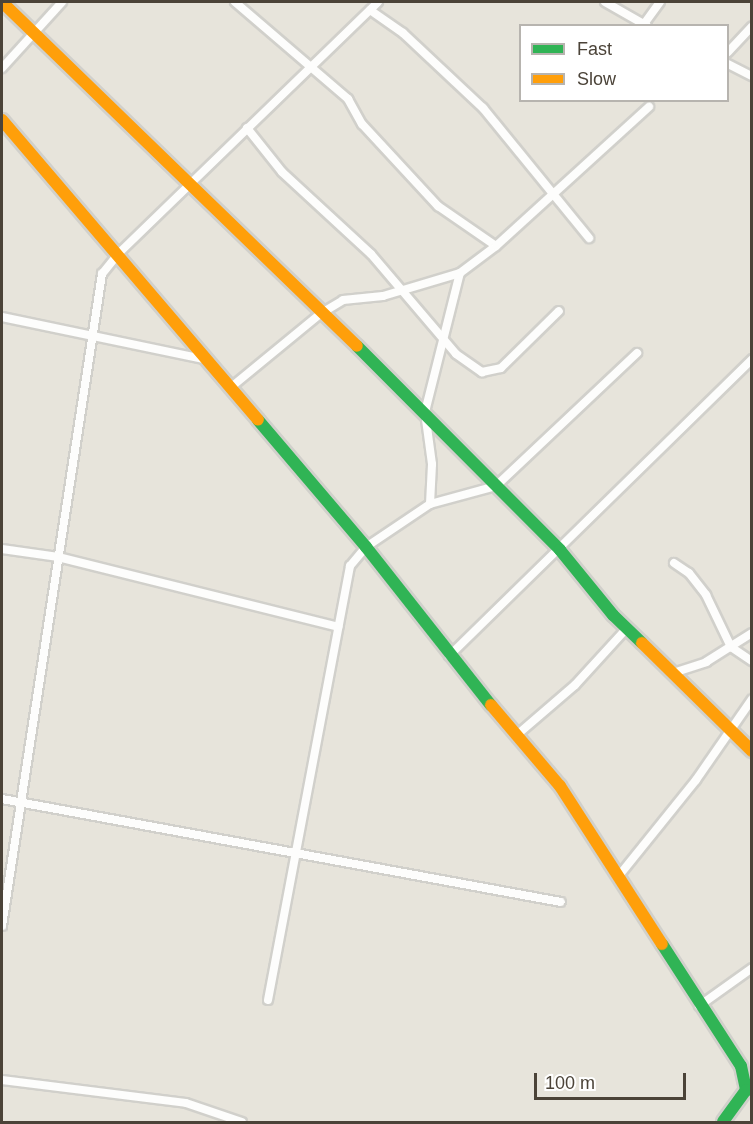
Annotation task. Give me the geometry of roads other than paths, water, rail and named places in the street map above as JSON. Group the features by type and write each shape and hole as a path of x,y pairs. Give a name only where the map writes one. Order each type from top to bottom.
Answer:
{"street":[{"path":"2,2 33,35 191,184 320,314 425,412 560,550 627,628 752,751"},
{"path":"2,68 62,2"},
{"path":"235,2 348,99 362,124 424,192 449,215 495,246"},
{"path":"2,926 102,274 118,254 378,2"},
{"path":"605,2 644,24"},
{"path":"647,24 660,2"},
{"path":"370,10 403,33 483,108 589,238"},
{"path":"729,51 752,26"},
{"path":"729,64 752,76"},
{"path":"230,388 320,314 343,300 404,290 460,273 495,246 649,107"},
{"path":"2,120 118,254 203,359 366,547 449,656 518,734 560,786 699,1006 750,1080 741,1102 723,1122"},
{"path":"247,128 282,172 404,290 456,354 482,372 501,368 559,311"},
{"path":"430,504 432,464 425,412 460,273"},
{"path":"2,317 203,359"},
{"path":"268,1000 350,566 366,547 430,504 496,486 637,353"},
{"path":"449,656 560,550 752,359"},
{"path":"2,549 58,557 338,627"},
{"path":"674,563 689,573 706,595 731,647 752,661"},
{"path":"518,734 575,685 627,628"},
{"path":"673,673 706,662 752,633"},
{"path":"618,877 696,780 729,728 752,699"},
{"path":"2,799 561,902"},
{"path":"699,1006 752,968"},
{"path":"2,1080 186,1103 242,1122"}]}
